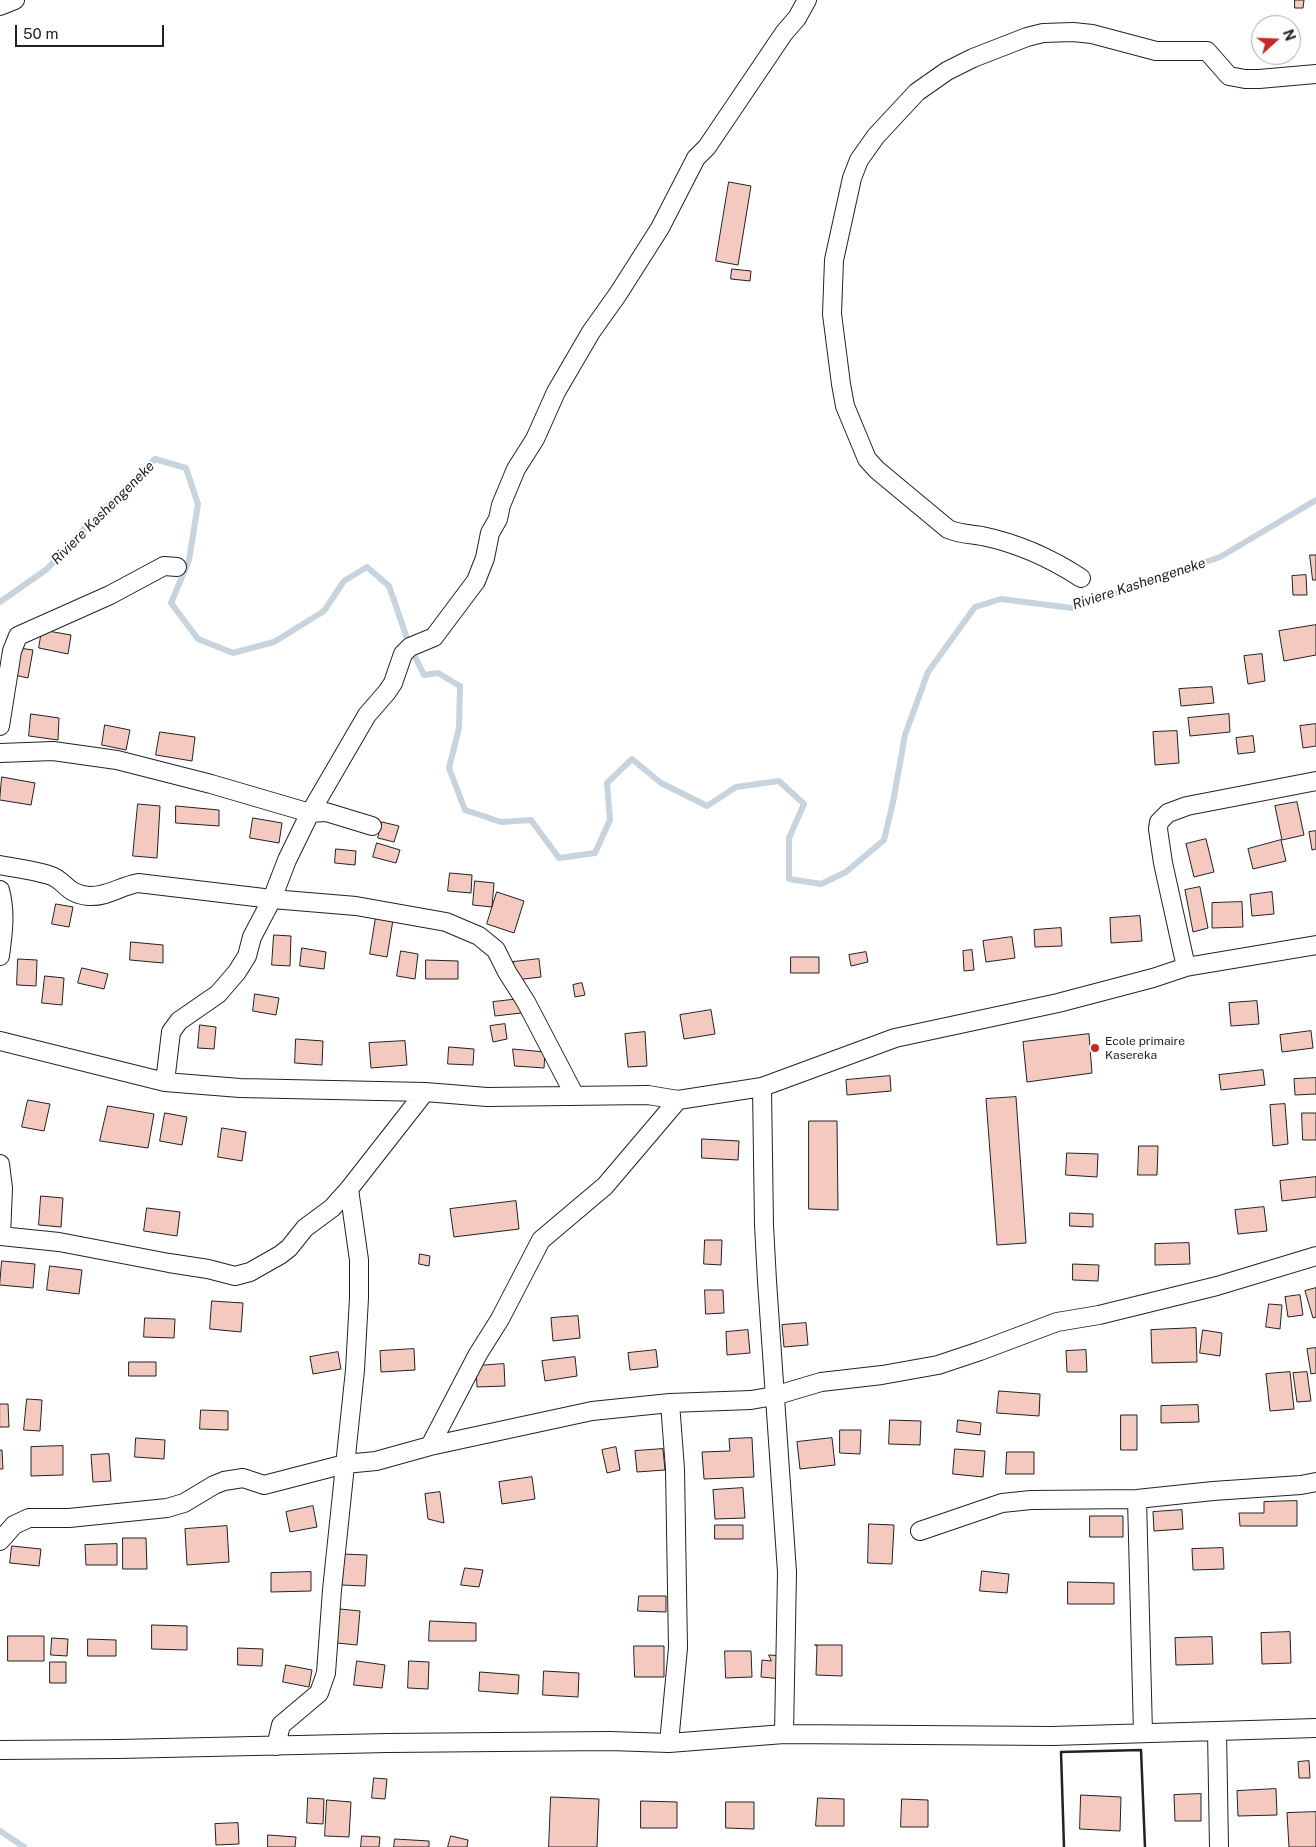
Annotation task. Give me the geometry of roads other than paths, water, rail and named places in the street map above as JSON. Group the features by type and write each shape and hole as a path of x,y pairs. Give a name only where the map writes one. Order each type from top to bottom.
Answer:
{"street":[{"path":"0,6 15,0"},
{"path":"166,1082 171,1032 179,1021 218,994 237,972 247,956 252,937 272,899 287,860 310,813 367,715 393,684 403,654 410,647 434,637 476,581 485,558 490,533 498,519 501,505 516,469 535,439 556,392 572,363 660,228 696,158 707,147 784,33 797,18 807,0"},
{"path":"1081,578 1064,567 1028,550 982,536 948,529 877,470 868,458 845,406 840,384 832,314 834,260 852,178 859,160 876,136 917,92 947,71 973,58 1042,33 1073,32 1092,34 1156,50 1207,51 1229,76 1246,79 1316,74"},
{"path":"0,726 12,651 18,636 110,595 164,566 177,567"},
{"path":"0,753 53,751 117,760 211,784 310,813 326,812 372,826"},
{"path":"1186,967 1163,863 1158,829 1159,822 1168,813 1187,806 1316,781"},
{"path":"0,865 52,875 72,893 90,896 113,892 127,885 138,883 272,899 356,906 446,922 479,936 496,950 576,1096"},
{"path":"0,890 4,905 0,956"},
{"path":"0,1041 166,1082 240,1088 425,1092 487,1098 648,1095 678,1100 762,1087 895,1038 1058,1003 1153,978 1186,967 1316,945"},
{"path":"762,1087 764,1226 787,1572 784,1734"},
{"path":"0,1164 3,1188 1,1236 60,1242 208,1269 236,1276 250,1272 280,1256 305,1228 332,1208 350,1190 425,1092"},
{"path":"430,1446 478,1354 500,1320 540,1240 605,1186 678,1100"},
{"path":"276,1746 281,1725 319,1693 326,1673 332,1590 355,1370 359,1298 359,1260 350,1190"},
{"path":"0,1541 7,1525 28,1518 69,1518 167,1508 184,1503 224,1480 243,1478 264,1485 345,1464 376,1461 430,1446 592,1411 670,1403 751,1400 774,1396 820,1382 882,1375 938,1365 1057,1322 1216,1286 1316,1256"},
{"path":"669,1743 678,1648 675,1469 670,1403"},
{"path":"920,1531 1002,1503 1038,1500 1137,1498 1301,1485 1316,1482"},
{"path":"1137,1498 1143,1733"},
{"path":"0,1750 610,1741 669,1743 784,1734 1052,1736 1316,1728"},
{"path":"1217,1731 1219,1847"}],"waterway":[{"name":"Riviere Kashengeneke","path":"0,602 47,569 82,531 155,459 186,468 198,504 189,560 171,603 198,639 233,653 274,642 324,611 344,581 367,567 389,586 410,647 424,675 438,673 460,686 459,728 449,768 465,810 501,822 531,820 559,858 595,853 610,820 607,783 632,759 661,783 707,806 736,787 779,781 804,804 789,838 789,879 821,884 846,872 884,840 905,735 928,672 975,607 1001,599 1072,608 1220,557 1316,500"},
{"path":"0,1831 24,1847"}],"place":[{"name":"Ecole primaire Kasereka","path":"1095,1048"}]}
